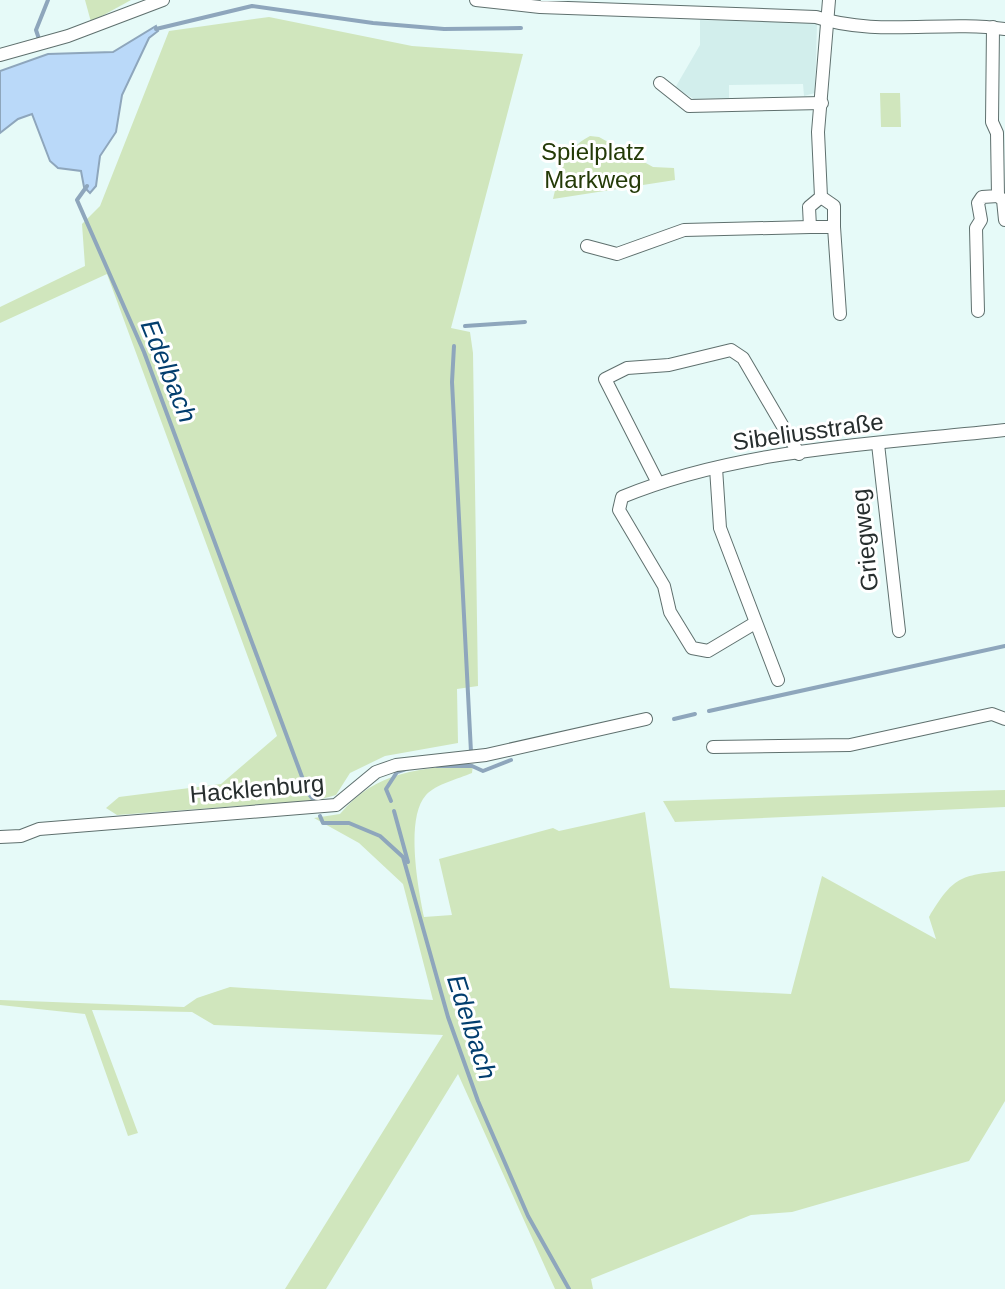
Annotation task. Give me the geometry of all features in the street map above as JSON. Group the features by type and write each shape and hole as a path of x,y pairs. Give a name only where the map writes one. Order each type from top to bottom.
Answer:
{"street":[{"path":"0,55 68,36 163,0"},
{"path":"476,0 540,7 816,17 853,27 999,28 992,122 997,133 998,196"},
{"path":"821,197 818,132 829,0"},
{"path":"660,83 689,106 822,103"},
{"path":"978,311 976,228 981,220 978,203 982,197 998,196 1003,200 1004,219 981,220"},
{"path":"821,197 834,206 840,314"},
{"path":"810,227 809,207 821,197"},
{"path":"587,246 617,254 684,230 834,227"},
{"path":"658,483 605,379 627,368 669,365 731,350 743,358 799,454"},
{"name":"Sibeliusstraße","path":"755,623 708,651 692,648 670,612 664,586 619,510 622,497 658,483 716,468 799,454 1005,430"},
{"name":"Griegweg","path":"878,444 899,631"},
{"path":"716,468 720,528 778,680"},
{"path":"713,747 850,745 992,714 1005,719"},
{"name":"Hacklenburg","path":"0,837 21,836 39,829 336,805 376,772 396,765 486,755 646,719"}],"shaded area":[{"path":"700,20 817,23 815,93 804,96 803,84 729,85 729,98 694,99 675,88 700,45"}],"green space":[{"path":"85,0 131,0 91,22"},
{"path":"269,17 412,46 523,54 451,328 470,332 473,353 478,686 457,689 458,743 385,756 350,773 336,795 318,800 117,815 106,808 119,797 221,784 277,736 107,274 0,323 0,307 85,266 82,224 100,206 169,31"},
{"path":"880,93 900,93 901,127 881,127"},
{"name":"Spielplatz Markweg","path":"590,136 599,137 653,167 674,168 675,180 553,199 568,155"},
{"path":"473,764 472,773 435,788 426,795 420,806 416,820 415,854 424,917 452,915 439,859 553,828 559,831 645,812 670,988 791,994 822,876 936,939 929,917 952,886 959,880 978,874 1005,871 1005,1101 969,1161 792,1212 751,1215 591,1279 593,1289 555,1289 458,1074 326,1289 285,1289 443,1035 214,1025 192,1012 92,1010 138,1133 128,1136 85,1014 0,1005 0,1000 184,1007 197,998 230,987 433,1000 403,884 359,843 314,818 340,814 369,788 400,774"},
{"path":"1005,790 1005,807 675,822 663,801"}],"water":[{"path":"156,26 158,31 149,38 122,95 116,132 100,156 96,186 90,193 84,187 81,171 58,168 50,161 32,114 18,119 0,133 0,71 48,54 113,52"}],"waterway":[{"name":"Edelbach","path":"39,39 36,30 48,0"},
{"path":"156,29 252,6 373,23 444,29 521,28"},
{"name":"Edelbach","path":"87,186 77,200 144,352 308,793 316,803"},
{"path":"465,326 525,322"},
{"path":"454,346 452,382 471,752"},
{"path":"709,711 1005,646"},
{"path":"674,719 695,714"},
{"path":"437,766 472,766 483,771 511,760"},
{"path":"391,801 386,789 397,772 409,768"},
{"path":"394,811 408,862"},
{"name":"Edelbach","path":"320,816 323,823 349,823 380,836 403,857 448,1017 478,1101 528,1216 569,1289"}]}
